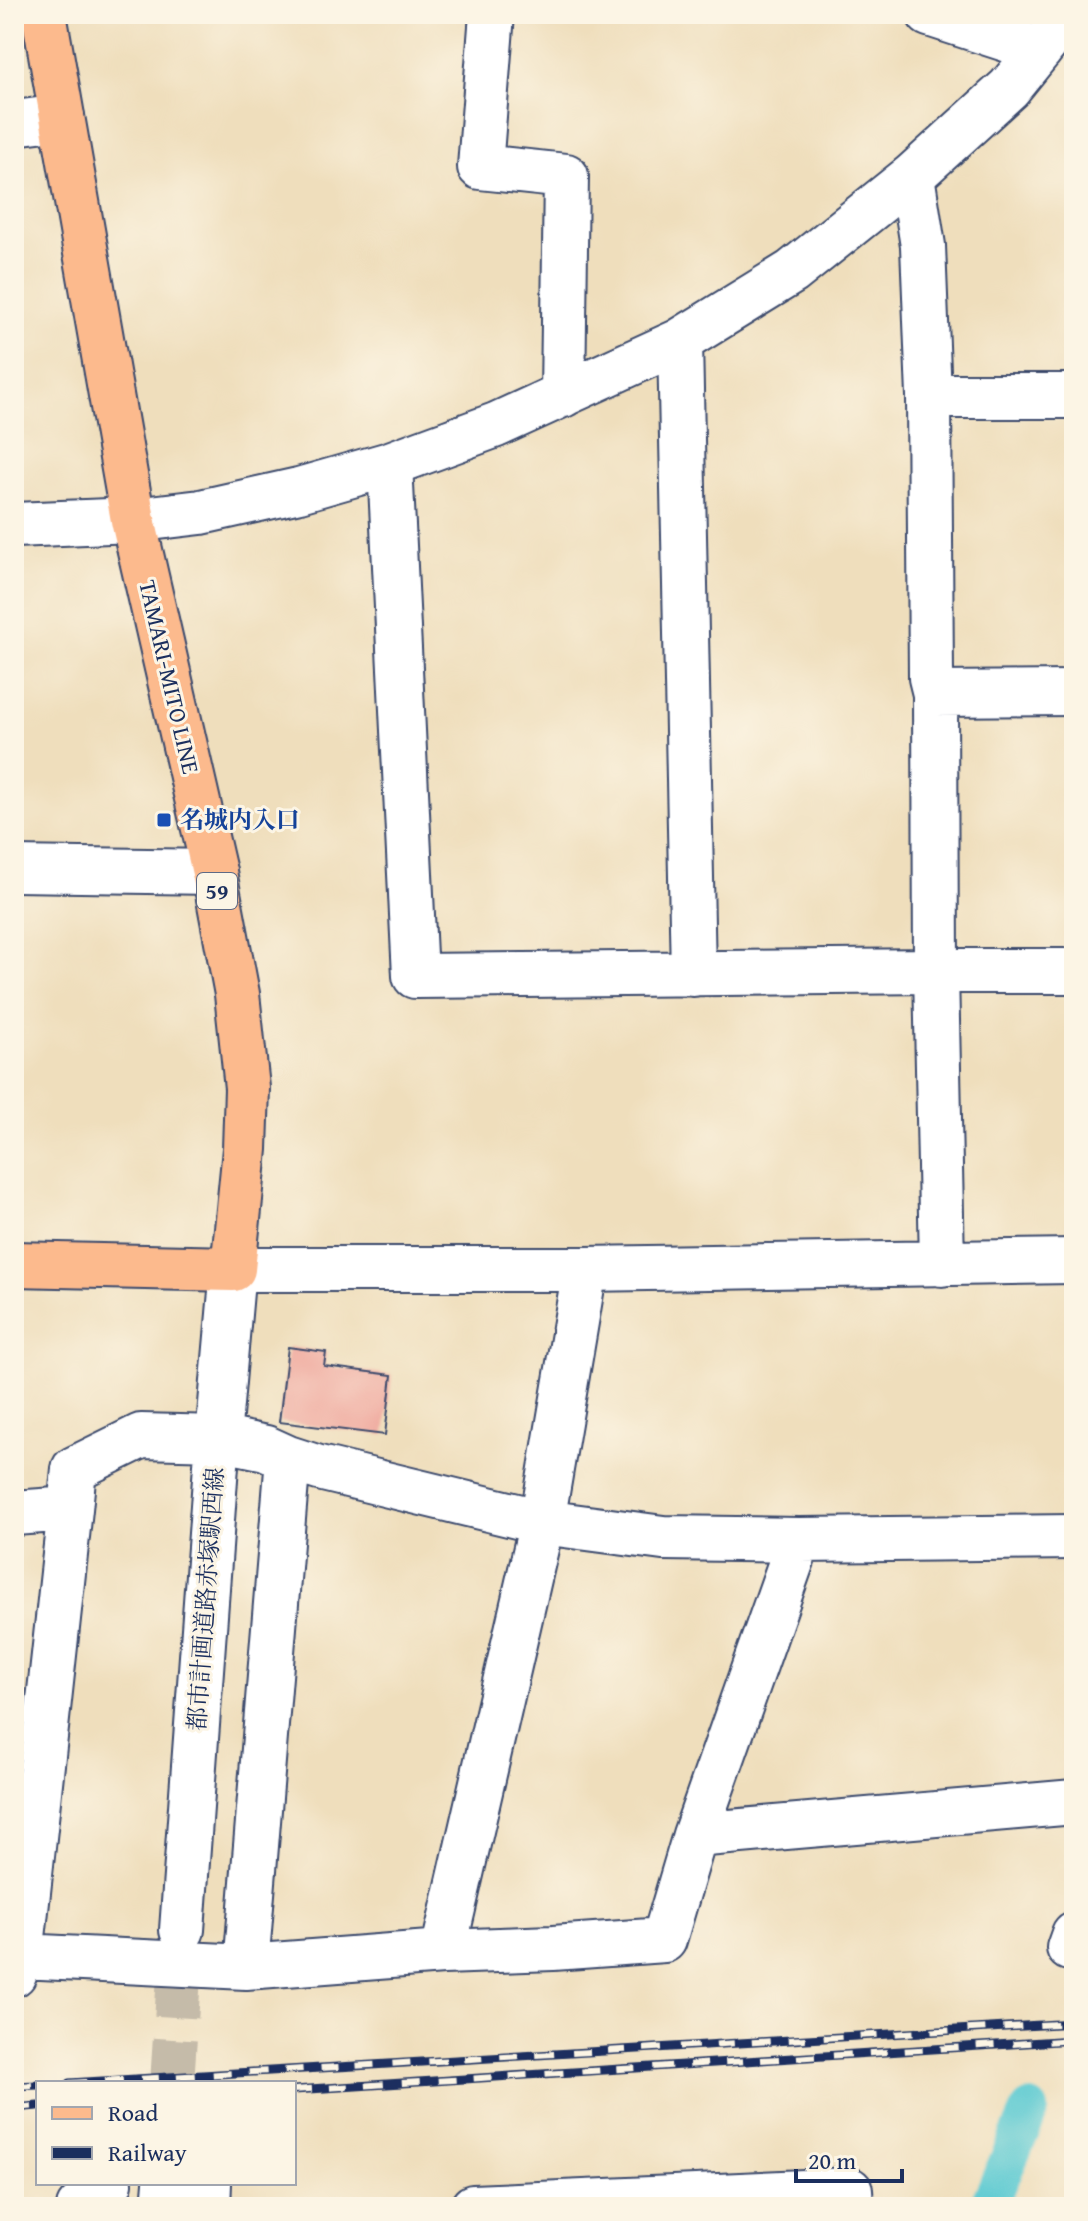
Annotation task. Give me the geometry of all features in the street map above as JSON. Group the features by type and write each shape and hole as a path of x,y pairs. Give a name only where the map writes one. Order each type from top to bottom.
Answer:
{"main road":[{"name":"TAMARI-MITO LINE","path":"44,14 133,520 214,872 237,994 247,1088 245,1149 233,1269"},
{"path":"14,1264 233,1269"}],"street":[{"path":"492,14 480,167 566,176 563,395"},
{"path":"929,14 1040,50"},
{"path":"14,525 133,520 201,512 299,490 390,464 496,425 680,341 792,272 912,176 1009,88 1069,14"},
{"path":"14,123 62,117"},
{"path":"912,176 923,246 929,396 942,1264"},
{"path":"680,341 693,974"},
{"path":"929,396 1074,396"},
{"path":"390,464 415,976 1074,971"},
{"path":"935,694 1074,693"},
{"path":"14,869 214,872"},
{"path":"233,1269 585,1269 1074,1261"},
{"name":"都市計画道路赤塚駅西線","path":"182,1930 233,1269"},
{"path":"443,1952 542,1522 585,1269"},
{"path":"799,1540 695,1835 664,1940 246,1967 18,1965 74,1469 141,1436 218,1438 266,1448 319,1468 542,1522 663,1538 1074,1537"},
{"path":"246,1967 288,1458"},
{"path":"14,1513 70,1509"},
{"path":"695,1835 1074,1802"},
{"path":"79,2207 110,2185"},
{"path":"113,2185 114,2207"},
{"path":"164,2207 166,2185"},
{"path":"208,2207 209,2185"},
{"path":"473,2207 850,2190 851,2207"}],"building":[{"path":"288,1347 326,1352 324,1366 392,1375 385,1435 279,1422"}],"waterway":[{"path":"988,2207 1030,2110"}],"tunnel":[{"path":"172,2081 182,1930"}],"railway":[{"path":"102,2081 1074,2023"},
{"path":"296,2090 1074,2040"},
{"path":"14,2086 36,2085"},
{"path":"14,2108 36,2106"}],"place":[{"name":"名城内入口","path":"164,820"}]}
